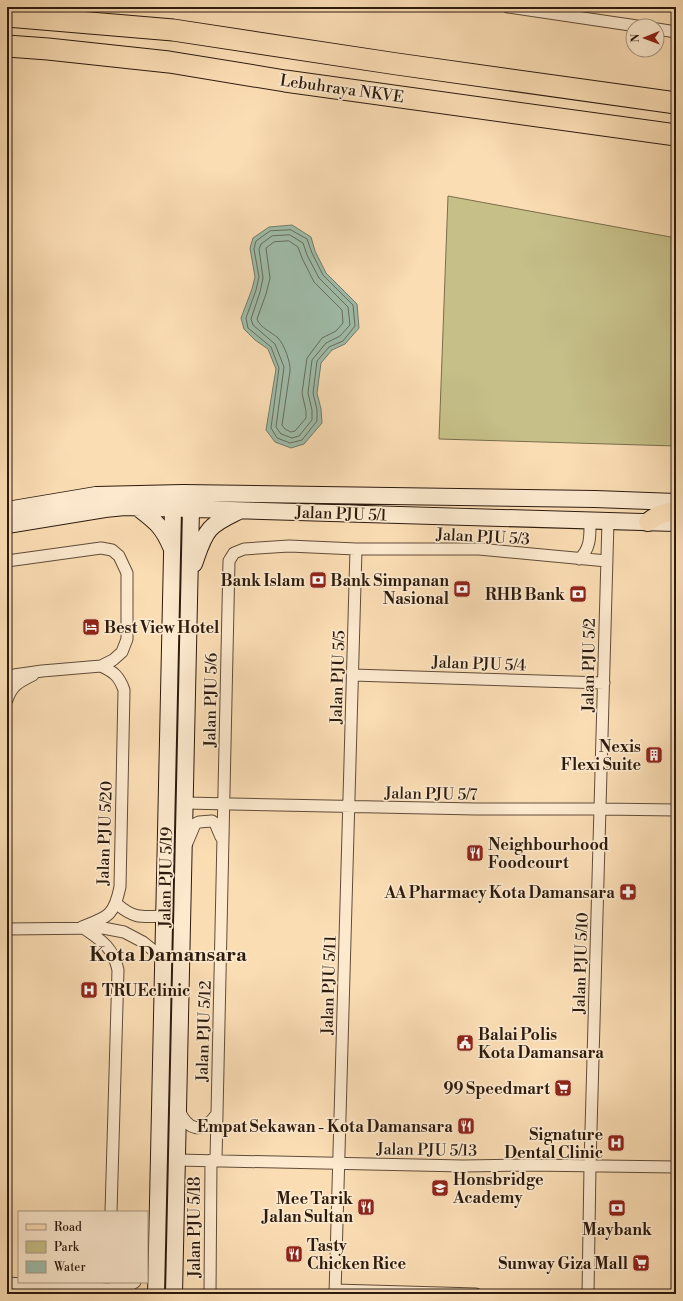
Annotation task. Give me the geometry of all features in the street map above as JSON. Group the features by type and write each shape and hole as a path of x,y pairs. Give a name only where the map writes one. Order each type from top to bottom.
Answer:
{"highway":[{"name":"Lebuhraya NKVE","path":"7,16 173,30 397,64 676,103"},
{"name":"Lebuhraya NKVE","path":"7,46 169,62 285,81 676,135"}],"main road":[{"path":"648,522 657,515 665,512 676,511"}],"street":[{"path":"508,7 625,24"},
{"path":"665,30 676,32"},
{"path":"173,509 183,493"},
{"path":"183,493 191,509"},
{"name":"Jalan PJU 5/1","path":"7,510 96,495 183,493 588,498 676,502"},
{"path":"138,508 165,533 172,549"},
{"name":"Jalan PJU 5/1","path":"7,525 105,509 138,508 676,524"},
{"name":"Jalan PJU 5/19","path":"156,1294 152,1271 163,958 173,509"},
{"name":"Jalan PJU 5/19","path":"174,1294 191,509"},
{"path":"190,574 209,529 240,510"},
{"path":"580,559 585,554 589,546 590,521"},
{"name":"Jalan PJU 5/2","path":"601,809 608,521"},
{"name":"Jalan PJU 5/6","path":"223,804 229,561 234,553 244,549 289,546 356,549"},
{"path":"7,561 101,548 112,550 119,556 127,573 127,639 122,652 113,660 101,666 42,671 7,676"},
{"name":"Jalan PJU 5/3","path":"356,549 479,549 607,561"},
{"name":"Jalan PJU 5/5","path":"349,807 356,549"},
{"name":"Jalan PJU 5/20","path":"82,927 106,917 117,904 120,887 124,690 120,680 112,672 101,666"},
{"path":"7,700 11,690 19,682 42,671"},
{"name":"Jalan PJU 5/4","path":"353,675 604,683"},
{"name":"Jalan PJU 5/7","path":"185,803 476,810 676,810"},
{"name":"Jalan PJU 5/12","path":"213,1160 216,1115 224,843 223,804"},
{"name":"Jalan PJU 5/11","path":"335,1292 349,807"},
{"name":"Jalan PJU 5/10","path":"588,1294 590,1166 601,809"},
{"path":"184,851 195,824 199,822 212,821 215,823 224,843"},
{"path":"117,904 126,912 136,916 164,916"},
{"path":"82,927 103,942 111,950 116,959 118,970 111,1211"},
{"path":"7,928 82,927 103,928 124,932 143,942 163,958"},
{"path":"178,1107 183,1120 190,1126 196,1128 204,1127 211,1122 216,1115"},
{"name":"Jalan PJU 5/13","path":"177,1160 463,1166 676,1168"},
{"name":"Jalan PJU 5/18","path":"210,1294 213,1160"},
{"path":"7,1283 109,1288 130,1285 133,1283"},
{"path":"335,1292 476,1294"}],"green space":[{"path":"448,196 676,238 676,446 439,439"}],"water":[{"path":"292,225 311,237 315,251 326,273 357,304 359,328 345,344 332,350 321,363 317,393 321,409 322,423 304,444 291,448 275,442 266,430 276,369 268,349 255,340 244,329 241,318 255,277 250,248 253,238 269,227"}],"place":[{"name":"Bank Islam","path":"318,580"},
{"name":"Bank Simpanan Nasional","path":"462,589"},
{"name":"RHB Bank","path":"578,594"},
{"name":"Best View Hotel","path":"91,627"},
{"name":"Nexis Flexi Suite","path":"654,755"},
{"name":"Neighbourhood Foodcourt","path":"475,853"},
{"name":"AA Pharmacy Kota Damansara","path":"628,892"},
{"name":"TRUEclinic","path":"89,990"},
{"name":"Balai Polis Kota Damansara","path":"465,1043"},
{"name":"99 Speedmart","path":"563,1088"},
{"name":"Empat Sekawan - Kota Damansara","path":"466,1126"},
{"name":"Signature Dental Clinic","path":"616,1143"},
{"name":"Honsbridge Academy","path":"440,1188"},
{"name":"Mee Tarik Jalan Sultan","path":"366,1207"},
{"name":"Maybank","path":"617,1208"},
{"name":"Tasty Chicken Rice","path":"294,1254"},
{"name":"Sunway Giza Mall","path":"641,1263"}],"district":[{"name":"Kota Damansara","path":"168,954"}]}
